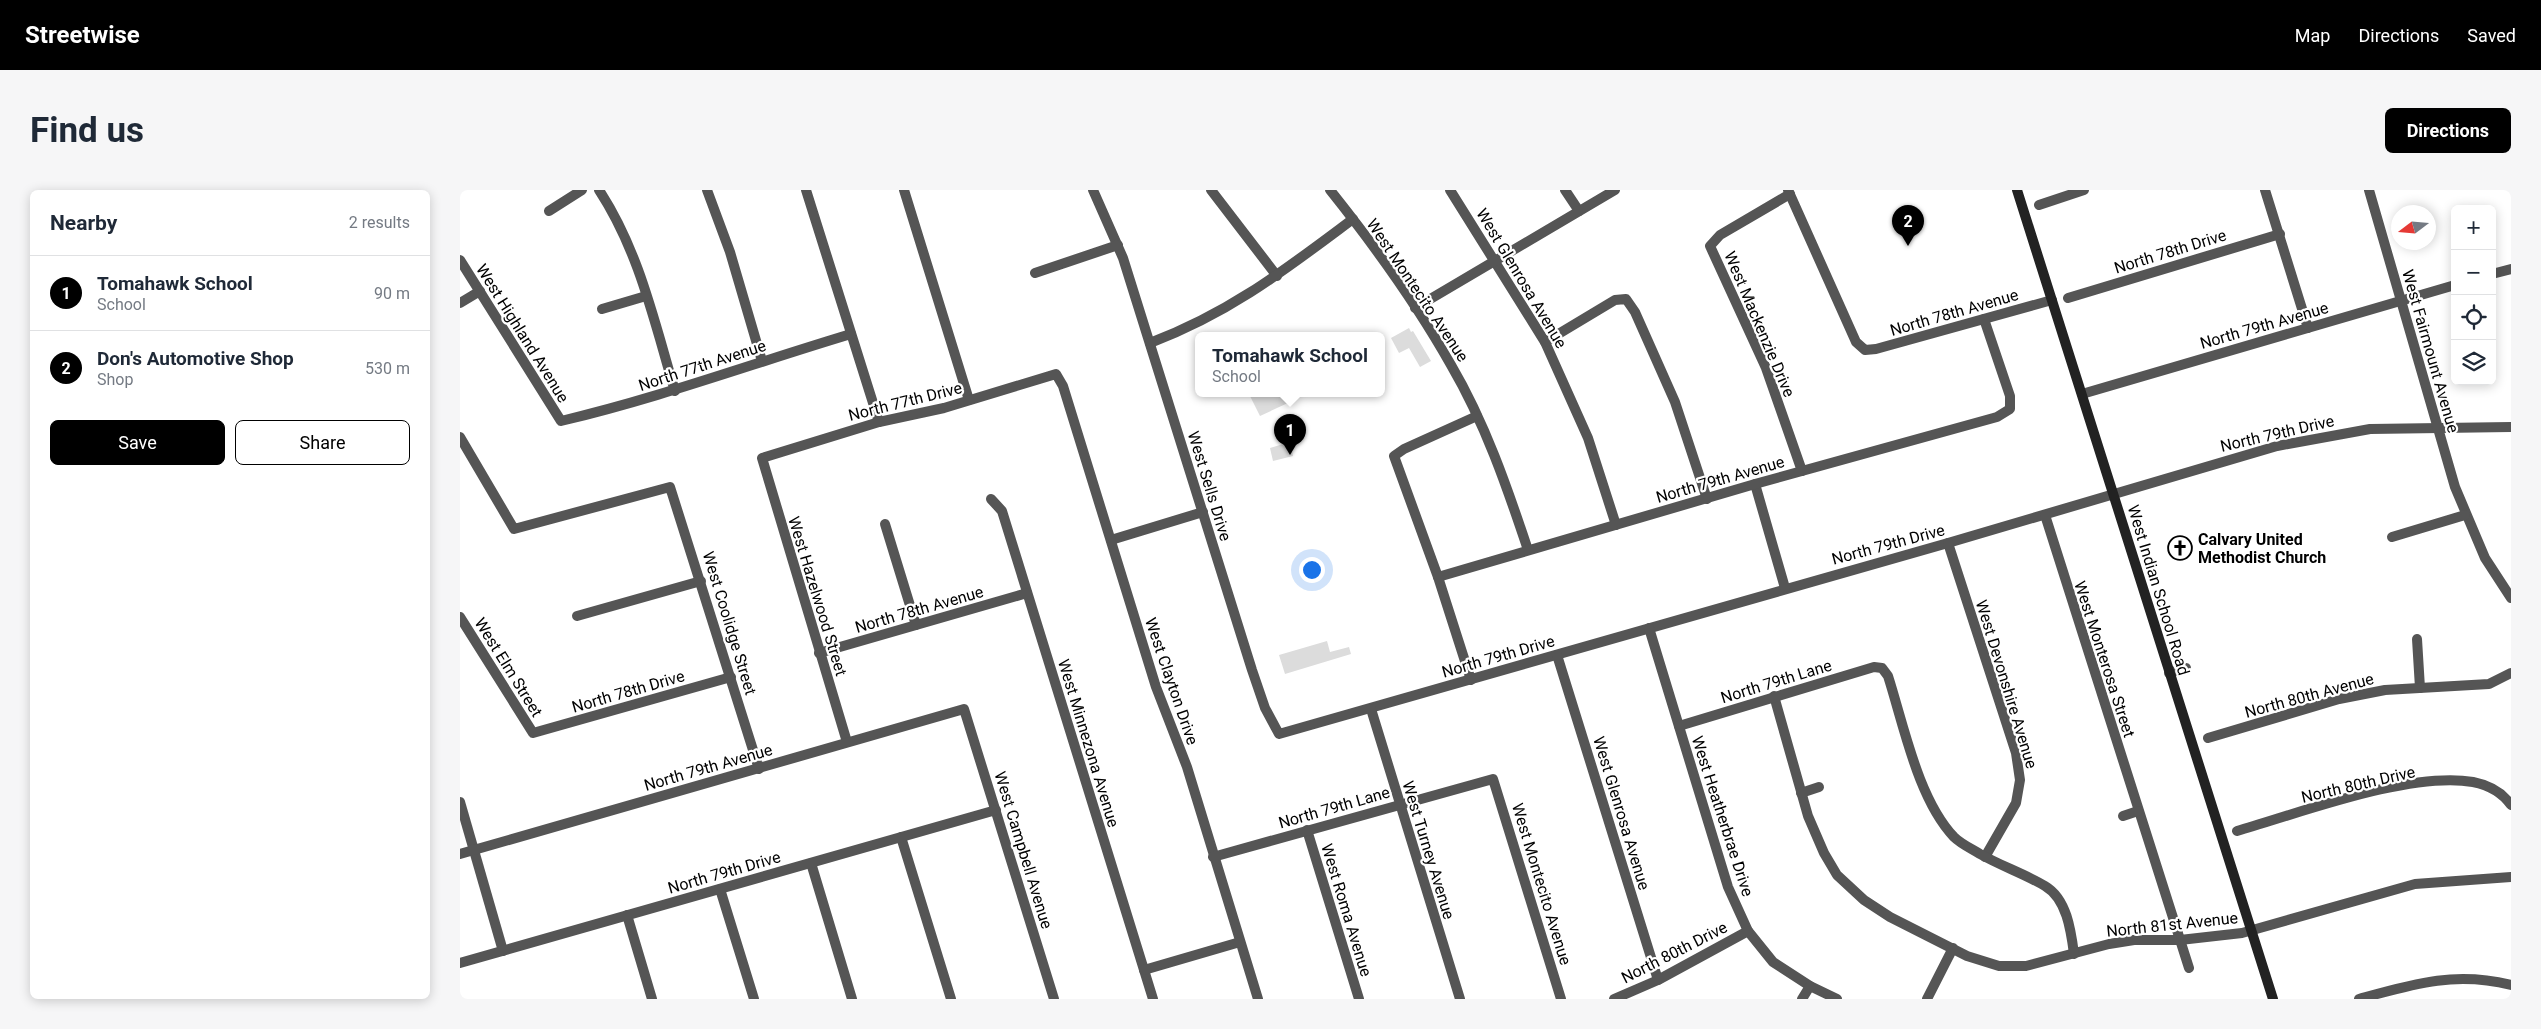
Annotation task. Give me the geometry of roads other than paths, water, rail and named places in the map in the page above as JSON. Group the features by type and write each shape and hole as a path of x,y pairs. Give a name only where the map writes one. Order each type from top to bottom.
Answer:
{"main road":[{"name":"West Indian School Road","path":"2017,190 2273,999"}],"street":[{"path":"549,211 582,190"},
{"path":"600,190 618,219 627,239 675,390"},
{"path":"707,190 730,252 762,361"},
{"path":"806,190 879,422"},
{"path":"904,190 969,400"},
{"name":"West Sells Drive","path":"1093,190 1118,245 1264,708 1279,734"},
{"path":"1211,190 1277,276"},
{"name":"West Montecito Avenue","path":"1330,190 1353,219 1452,365 1477,416 1506,486 1528,550"},
{"name":"West Glenrosa Avenue","path":"1450,190 1496,260 1545,342 1588,438 1616,525"},
{"path":"1565,190 1579,211"},
{"path":"1415,308 1615,190"},
{"path":"2038,205 2084,190"},
{"path":"2266,190 2308,328"},
{"name":"West Fairmount Avenue","path":"2369,190 2437,427 2465,515 2485,558 2511,598"},
{"name":"North 78th Avenue","path":"1789,192 1856,342 1865,350 1876,349 2052,300"},
{"name":"West Mackenzie Drive","path":"1789,192 1720,235 1710,246 1766,368 1802,471"},
{"path":"1150,343 1177,333 1235,304 1277,276 1353,219"},
{"name":"North 78th Drive","path":"2068,298 2280,234"},
{"path":"1036,272 1118,245"},
{"name":"West Highland Avenue","path":"460,260 561,421"},
{"path":"2496,273 2511,268"},
{"name":"North 79th Avenue","path":"2082,394 2451,286"},
{"path":"460,303 480,291"},
{"path":"602,309 646,296"},
{"path":"1545,342 1615,300 1626,299 1635,312 1675,402 1707,499"},
{"name":"North 79th Avenue","path":"1438,577 1755,484 1997,417 2010,409 2010,396 1984,319"},
{"name":"North 77th Avenue","path":"561,421 675,390 851,334"},
{"name":"North 77th Drive","path":"762,458 879,422 944,408 1056,374"},
{"name":"West Clayton Drive","path":"1056,374 1062,386 1165,713 1187,767 1258,999"},
{"path":"1471,680 1438,577 1394,456 1404,448 1477,416"},
{"name":"North 79th Drive","path":"1279,734 1948,543 2277,446 2321,436 2370,429 2511,427"},
{"name":"West Coolidge Street","path":"460,437 514,529 670,487 702,581 759,769"},
{"name":"West Hazelwood Street","path":"762,458 847,742"},
{"path":"1755,484 1785,588"},
{"name":"West Minnezona Avenue","path":"991,499 1002,510 1152,999"},
{"path":"1111,540 1203,512"},
{"name":"West Monterosa Street","path":"2044,515 2189,968"},
{"path":"2392,537 2465,515"},
{"path":"885,524 916,625"},
{"name":"West Devonshire Avenue","path":"1948,543 2016,753 2020,780 2016,802 1985,857"},
{"path":"577,616 702,581"},
{"name":"North 78th Avenue","path":"819,653 1027,593"},
{"name":"West Elm Street","path":"460,616 533,733"},
{"name":"West Heatherbrae Drive","path":"1649,628 1728,887 1748,931 1773,962 1810,986 1837,999"},
{"path":"2417,639 2420,688"},
{"name":"West Glenrosa Avenue","path":"1557,655 1658,980"},
{"name":"North 79th Lane","path":"1679,726 1874,667 1882,668 1888,676 1925,790 1935,814 1956,839 1985,857"},
{"path":"2169,673 2186,668"},
{"name":"North 80th Avenue","path":"2208,738 2339,699 2385,690 2489,684 2511,673"},
{"name":"North 78th Drive","path":"533,733 731,677"},
{"name":"North 81st Avenue","path":"1774,696 1800,792 1820,846 1837,875 1864,900 1890,917 1967,956 1999,966 2026,966 2134,940 2180,940 2252,931 2276,922 2415,884 2511,877"},
{"name":"West Turney Avenue","path":"1370,709 1460,999"},
{"name":"North 79th Avenue","path":"460,854 964,710"},
{"name":"West Campbell Avenue","path":"964,710 1054,999"},
{"name":"West Montecito Avenue","path":"1493,779 1561,999"},
{"name":"North 79th Lane","path":"1213,857 1399,803 1493,779"},
{"name":"North 80th Drive","path":"2237,831 2369,793 2425,783 2460,781 2484,785 2496,791 2511,805"},
{"path":"1800,792 1819,787"},
{"path":"460,802 503,951"},
{"name":"North 79th Drive","path":"460,963 996,810"},
{"path":"2123,816 2138,811"},
{"name":"West Roma Avenue","path":"1307,830 1359,999"},
{"path":"901,837 951,999"},
{"path":"1985,857 2046,886 2060,904 2070,924 2074,954"},
{"path":"811,863 852,999"},
{"path":"720,889 754,999"},
{"path":"626,915 652,999"},
{"name":"North 80th Drive","path":"1614,999 1658,980 1748,931"},
{"path":"1144,970 1240,942"},
{"path":"1927,999 1952,948"},
{"path":"2359,999 2431,980 2484,980 2511,985"},
{"path":"1802,999 1810,986"}],"place":[{"name":"Don's Automotive Shop","path":"1908,246"},
{"name":"Tomahawk School","path":"1290,455"},
{"name":"Calvary United Methodist Church","path":"2180,548"}]}
